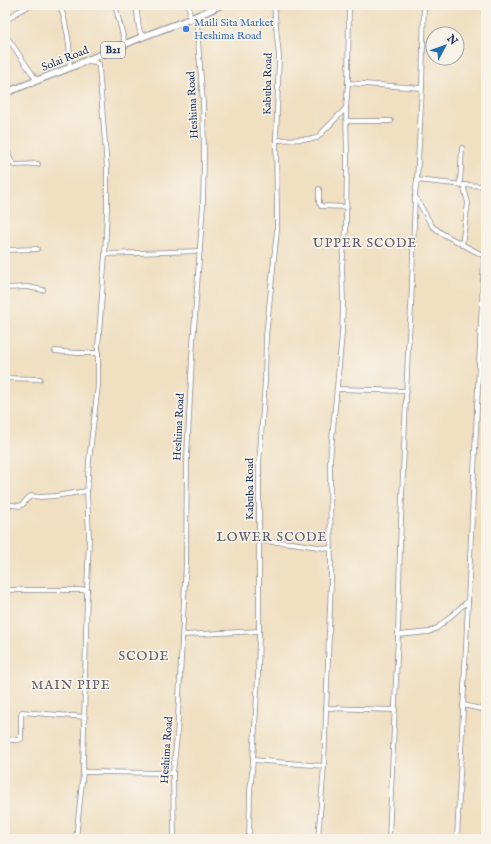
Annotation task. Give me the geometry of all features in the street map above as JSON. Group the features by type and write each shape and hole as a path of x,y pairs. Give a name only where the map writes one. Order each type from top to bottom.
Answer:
{"highway":[{"name":"Solai Road","path":"5,93 88,61 125,44 193,18 221,5"}],"street":[{"path":"5,21 19,11 32,5"},
{"path":"60,5 63,13 69,46 69,68"},
{"path":"115,5 125,44"},
{"path":"136,5 139,28 142,37"},
{"name":"Heshima Road","path":"174,839 173,773 177,736 186,562 187,449 203,198 204,136 193,18 189,5"},
{"name":"Kabuba Road","path":"248,839 258,677 259,465 265,380 266,336 277,219 276,140 279,57 274,5"},
{"path":"318,839 324,766 331,580 330,460 342,334 342,265 347,207 346,108 348,83 349,5"},
{"path":"389,839 398,635 406,391 411,309 415,195 418,180 424,6 446,5"},
{"path":"477,5 486,6"},
{"path":"5,34 38,81"},
{"path":"76,839 83,772 85,717 89,538 87,491 89,460 98,385 98,352 107,210 107,168 99,68 98,64 95,62 88,61"},
{"path":"348,83 422,88"},
{"path":"276,140 317,138 346,108"},
{"path":"347,121 391,121"},
{"path":"5,140 10,159 14,165 38,164"},
{"path":"462,148 462,184 468,203 466,227 462,245"},
{"path":"418,180 486,186"},
{"path":"319,189 320,206 347,207"},
{"path":"415,195 432,226 443,234 485,257 480,333 457,839"},
{"path":"5,250 36,249"},
{"path":"105,254 200,251"},
{"path":"5,288 28,287 43,290"},
{"path":"480,333 486,329"},
{"path":"55,351 98,352"},
{"path":"5,378 40,379"},
{"path":"337,389 406,391"},
{"path":"5,504 20,506 31,496 55,496 87,491"},
{"path":"259,541 292,543 331,548"},
{"path":"5,590 87,590"},
{"path":"398,635 429,632 437,628 468,601"},
{"path":"182,635 259,631"},
{"path":"463,705 486,710"},
{"path":"326,708 395,710"},
{"path":"5,740 21,739 22,712 85,717"},
{"path":"254,760 324,766"},
{"path":"83,772 173,773"}],"place":[{"name":"Maili Sita Market Heshima Road","path":"186,29"}],"district":[{"name":"UPPER SCODE","path":"365,243"},
{"name":"LOWER SCODE","path":"272,537"},
{"name":"SCODE","path":"144,656"},
{"name":"MAIN PIPE","path":"71,685"}]}
